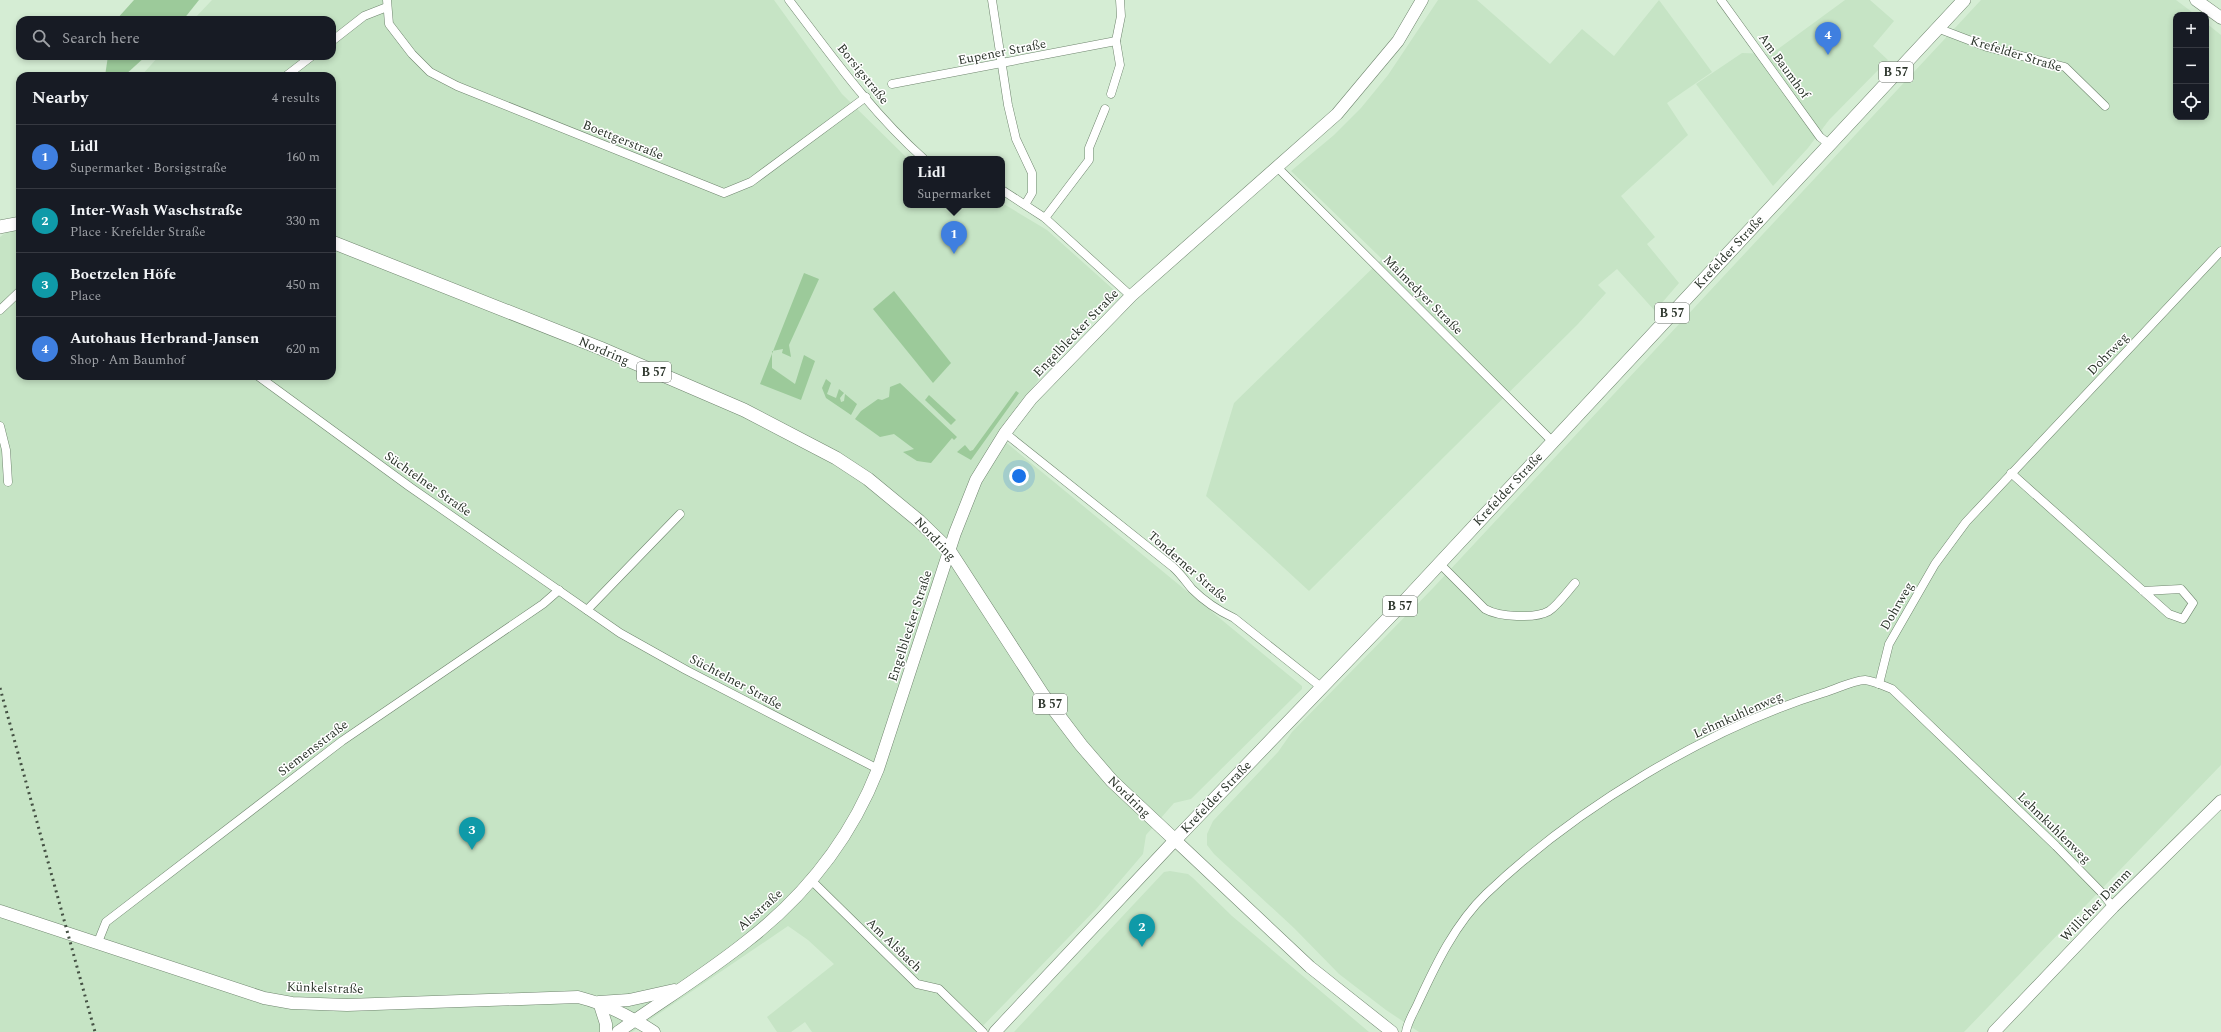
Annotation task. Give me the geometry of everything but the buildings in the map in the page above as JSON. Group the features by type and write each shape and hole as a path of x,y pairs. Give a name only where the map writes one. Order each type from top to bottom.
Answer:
{"main road":[{"name":"Krefelder Straße","path":"1175,840 1439,563 1964,0"},
{"path":"0,227 16,225"},
{"name":"Nordring","path":"336,244 600,348 767,421 836,458 868,479 919,521 949,550 1043,695 1081,745 1112,781 1175,840"}],"street":[{"name":"Borsigstraße","path":"789,0 848,77 898,136 921,156"},
{"path":"992,0 1008,105 1016,140 1032,173 1032,192 1026,204"},
{"path":"1111,94 1120,65 1116,42 1121,16 1120,0"},
{"name":"Engelblecker Straße","path":"878,769 891,735 917,647 949,550 976,480 1005,433 1031,399 1131,296 1337,114 1398,41 1422,0"},
{"name":"Am Baumhof","path":"1721,0 1820,138 1829,144"},
{"path":"2196,0 2221,18"},
{"name":"Boettgerstraße","path":"336,38 364,16 387,4 389,24 412,54 430,72 457,86 724,193 751,182 866,97"},
{"name":"Krefelder Straße","path":"1937,28 1987,47 2065,67 2105,106"},
{"name":"Eupener Straße","path":"892,84 1002,65 1116,42"},
{"path":"291,72 307,60"},
{"path":"1045,218 1089,160 1089,148 1105,109"},
{"name":"Malmedyer Straße","path":"1277,167 1552,441"},
{"path":"1005,192 1026,204 1045,218 1131,296"},
{"name":"Dohrweg","path":"1879,684 1889,644 1935,564 1966,522 2221,251"},
{"path":"0,310 16,295"},
{"name":"Süchtelner Straße","path":"263,380 410,487 620,633 680,666 878,769"},
{"path":"0,426 6,450 8,482"},
{"name":"Tonderner Straße","path":"1005,433 1173,567 1186,578 1192,588 1219,612 1234,618 1321,687"},
{"path":"2011,473 2143,591 2169,614 2183,619 2193,603 2181,589 2143,591"},
{"path":"587,610 680,514"},
{"path":"1439,563 1485,609 1493,614 1539,615 1550,610 1575,583"},
{"name":"Siemensstraße","path":"98,942 106,922 180,864 374,717 544,604 559,590"},
{"name":"Lehmkuhlenweg","path":"1406,1032 1435,966 1448,942 1486,895 1536,852 1619,790 1695,747 1763,715 1809,697 1864,680 1892,689 2051,841 2102,893 2113,907"},
{"name":"Alsstraße","path":"618,1032 747,941 812,881 839,845 858,816 878,769"},
{"name":"Willicher Damm","path":"1994,1032 2113,907 2221,801"},
{"name":"Krefelder Straße","path":"995,1032 1175,840"},
{"name":"Nordring","path":"1175,840 1310,967 1392,1032"},
{"name":"Am Alsbach","path":"812,881 917,984 940,990 983,1032"},
{"name":"Künkelstraße","path":"0,911 98,942 264,998 292,1003 347,1005 578,997 599,1002 636,1019 654,1032"},
{"path":"606,1032 606,1024 599,1002 629,1000 680,989"}],"shaded area":[{"path":"134,0 199,0 186,16 120,16"},
{"path":"212,0 774,0 842,94 905,156 903,156 903,208 1005,208 1005,205 1047,230 1115,291 1059,353 997,435 1302,686 1302,689 1191,799 1174,803 1146,835 1143,854 1097,908 977,1032 812,1032 805,1022 791,1032 777,1032 767,1017 834,964 808,940 788,926 632,1032 0,1032 0,237 16,225 16,380 336,380 336,72 145,72 155,60 336,60 336,16 197,16"},
{"path":"1438,0 1477,0 1550,64 1582,29 1614,56 1659,0 1712,72 1667,103 1688,135 1621,196 1655,237 1647,244 1679,283 1655,311 1617,269 1598,285 1606,293 1577,325 1309,591 1206,496 1234,403 1382,259 1291,171 1334,135 1361,108 1388,75"},
{"path":"1845,0 1870,0 1894,21 1873,46 1888,60 1829,120 1808,148 1773,186 1696,84 1742,53 1771,54"},
{"path":"1981,0 2176,0 2192,12 2173,12 2173,120 2209,120 2209,25 2221,35 2221,765 1964,1032 1419,1032 1386,1010 1339,974 1294,928 1214,854 1207,845 1207,834 1213,821 1278,752 1292,732 1434,587"},
{"path":"107,60 142,60 128,72 106,72"},
{"path":"804,273 819,279 789,345 791,357 782,353 783,349 773,351"},
{"path":"894,291 951,363 933,383 873,309"},
{"path":"772,354 772,368 795,384 804,355 815,361 801,400 760,384"},
{"path":"826,379 831,383 827,394 836,398 839,389 844,393 840,398 841,402 844,401 845,394 857,404 851,415 826,398 822,388"},
{"path":"900,383 957,437 954,440 952,438 931,463 917,461 903,452 914,449 894,434 880,437 855,419 861,411 878,399 882,400 889,397 890,387"},
{"path":"1016,391 1019,393 971,460 957,452 965,445 970,451 973,450"},
{"path":"929,395 956,420 951,425 925,400"},
{"path":"1170,871 1188,874 1193,878 1232,916 1369,1032 1014,1032 1164,872"}],"railway":[{"path":"0,688 95,1032"}],"place":[{"name":"Autohaus Herbrand-Jansen","path":"1828,55"},
{"name":"Lidl","path":"954,254"},
{"name":"Boetzelen Höfe","path":"472,850"},
{"name":"Inter-Wash Waschstraße","path":"1142,947"}]}
